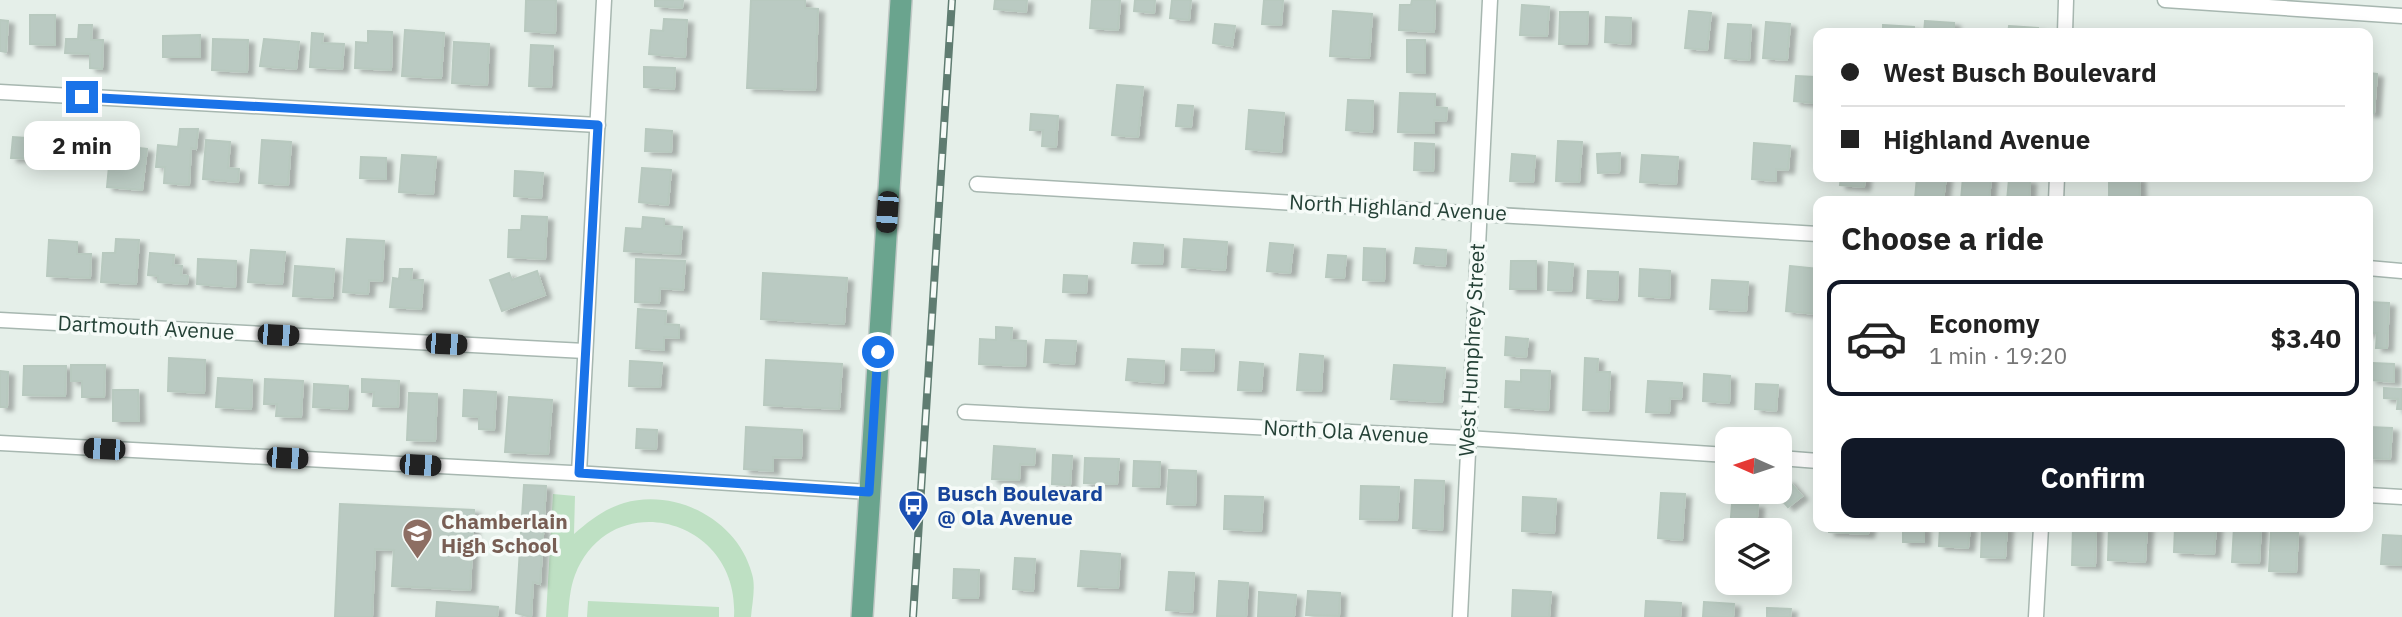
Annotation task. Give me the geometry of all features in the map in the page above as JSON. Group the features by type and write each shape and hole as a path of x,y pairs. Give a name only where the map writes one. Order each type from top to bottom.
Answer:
{"main road":[{"path":"862,617 901,0"}],"street":[{"path":"579,473 604,0"},
{"name":"West Humphrey Street","path":"1460,617 1490,0"},
{"path":"2065,28 2066,0"},
{"path":"2165,0 2402,16"},
{"path":"0,92 598,125"},
{"name":"North Highland Avenue","path":"977,184 1813,234"},
{"path":"2373,268 2402,271"},
{"name":"Dartmouth Avenue","path":"0,320 585,351"},
{"name":"North Ola Avenue","path":"965,412 1467,438 1715,454"},
{"path":"0,443 579,473 869,492"},
{"path":"1792,459 1813,461"},
{"path":"2373,495 2402,498"},
{"path":"2036,617 2041,532"}],"green space":[{"path":"553,494 575,496 574,534 591,520 624,503 664,500 702,513 719,524 745,555 753,579 751,617 734,617 730,583 717,556 696,536 670,525 642,522 615,530 592,547 575,575 568,617 546,617"},
{"path":"588,601 719,607 719,617 587,617"}],"building":[{"path":"526,0 556,0 555,33 525,31"},
{"path":"655,0 683,0 682,8 655,6"},
{"path":"751,0 805,0 805,8 818,9 815,90 747,88"},
{"path":"995,0 1027,0 1026,12 994,9"},
{"path":"1092,0 1120,0 1118,30 1090,28"},
{"path":"1135,0 1155,0 1154,13 1134,11"},
{"path":"1172,0 1191,0 1189,20 1170,18"},
{"path":"1264,0 1283,0 1281,25 1262,24"},
{"path":"1412,0 1435,0 1434,32 1399,30 1400,5 1411,5"},
{"path":"1522,5 1549,7 1547,36 1520,35"},
{"path":"1333,11 1372,14 1369,58 1330,56"},
{"path":"1689,11 1711,13 1707,50 1685,48"},
{"path":"1560,12 1588,12 1587,44 1559,44"},
{"path":"30,15 55,15 55,45 30,44"},
{"path":"1606,17 1631,18 1630,44 1605,42"},
{"path":"664,19 687,20 685,57 649,54 651,30 663,31"},
{"path":"0,20 8,21 6,52 0,51"},
{"path":"1925,21 1954,23 1954,28 1924,28"},
{"path":"1766,22 1790,24 1787,60 1763,58"},
{"path":"1215,24 1235,26 1232,46 1213,43"},
{"path":"1728,24 1751,25 1749,60 1725,58"},
{"path":"79,25 92,25 91,40 103,40 102,69 90,68 90,54 65,53 66,39 78,39"},
{"path":"1883,25 1914,27 1914,28 1883,28"},
{"path":"405,30 444,33 441,78 402,76"},
{"path":"368,31 392,32 391,70 355,68 356,42 368,43"},
{"path":"312,33 323,34 322,43 344,44 342,69 310,67"},
{"path":"200,35 200,57 163,57 163,36"},
{"path":"213,39 248,40 247,72 212,70"},
{"path":"264,39 299,42 296,69 260,66"},
{"path":"1407,40 1425,40 1425,73 1407,72"},
{"path":"454,42 489,44 487,85 452,83"},
{"path":"531,45 553,46 551,87 529,86"},
{"path":"644,67 675,68 674,89 644,87"},
{"path":"2373,74 2377,74 2373,113"},
{"path":"1796,76 1813,77 1813,103 1794,101"},
{"path":"1117,85 1143,87 1138,137 1112,135"},
{"path":"1400,93 1435,94 1435,107 1447,108 1446,121 1434,120 1434,133 1398,132"},
{"path":"1348,100 1373,101 1372,132 1346,130"},
{"path":"1178,105 1193,106 1191,127 1176,126"},
{"path":"1249,110 1284,113 1281,152 1246,149"},
{"path":"1031,114 1058,116 1056,147 1042,146 1043,130 1030,130"},
{"path":"180,129 198,129 196,149 191,148 189,185 164,183 165,167 156,167 158,145 178,147"},
{"path":"646,129 672,131 671,152 645,151"},
{"path":"28,135 49,135 47,159 11,158 13,137 27,138"},
{"path":"63,139 103,140 102,162 62,161"},
{"path":"206,140 230,142 228,168 239,169 238,182 203,179"},
{"path":"262,140 291,142 288,185 259,183"},
{"path":"1558,141 1582,142 1579,182 1556,181"},
{"path":"1415,143 1434,144 1433,171 1414,170"},
{"path":"1754,143 1790,146 1788,170 1776,169 1776,181 1752,179"},
{"path":"111,145 147,149 142,190 107,187"},
{"path":"1620,153 1619,172 1598,173 1597,154"},
{"path":"1512,154 1535,156 1533,182 1510,181"},
{"path":"402,155 436,157 433,194 399,192"},
{"path":"1642,155 1678,157 1676,184 1640,182"},
{"path":"361,157 386,158 386,179 360,178"},
{"path":"642,168 671,170 668,205 639,202"},
{"path":"515,171 543,173 541,198 514,196"},
{"path":"1840,182 1864,182 1864,187 1840,185"},
{"path":"1917,182 1945,182 1944,196 1915,196"},
{"path":"1963,182 1991,182 1989,196 1961,196"},
{"path":"2009,182 2030,182 2029,196 2007,196"},
{"path":"2109,182 2139,182 2140,196 2109,196"},
{"path":"522,216 547,217 545,259 508,257 509,230 521,230"},
{"path":"643,217 664,219 664,226 682,227 680,254 624,251 626,228 642,229"},
{"path":"116,239 139,240 136,284 101,282 103,253 115,253"},
{"path":"347,239 384,241 382,281 369,280 368,294 343,292"},
{"path":"1184,239 1227,242 1225,270 1182,267"},
{"path":"49,240 77,242 77,254 91,254 90,278 47,276"},
{"path":"1134,243 1163,245 1162,264 1132,263"},
{"path":"1270,243 1293,245 1290,273 1267,271"},
{"path":"1364,248 1385,249 1384,281 1363,280"},
{"path":"1416,248 1446,250 1445,266 1414,263"},
{"path":"251,250 285,252 282,284 248,282"},
{"path":"150,253 174,255 173,265 182,266 181,275 188,276 187,284 158,282 158,276 148,275"},
{"path":"1328,255 1346,256 1344,278 1326,277"},
{"path":"198,259 236,261 235,287 197,284"},
{"path":"636,259 685,261 683,290 660,288 659,303 635,302"},
{"path":"1511,261 1536,261 1536,289 1510,289"},
{"path":"1549,262 1573,264 1571,291 1548,290"},
{"path":"295,266 334,269 332,298 293,296"},
{"path":"1790,266 1813,268 1813,314 1786,311"},
{"path":"400,269 412,269 411,280 423,280 421,309 390,307 393,278 399,279"},
{"path":"1640,269 1670,271 1669,298 1639,296"},
{"path":"537,271 545,295 502,311 490,280 509,273 512,280"},
{"path":"1588,271 1618,272 1617,300 1587,298"},
{"path":"763,273 847,278 844,324 761,319"},
{"path":"1064,275 1087,276 1086,293 1063,292"},
{"path":"1712,280 1748,282 1746,311 1710,309"},
{"path":"2373,302 2389,303 2387,348 2376,348 2377,333 2373,333"},
{"path":"638,309 666,311 665,324 679,325 679,338 664,337 664,350 636,348"},
{"path":"996,327 1012,328 1011,340 1026,341 1025,366 979,364 980,339 996,340"},
{"path":"1506,337 1528,339 1526,357 1505,355"},
{"path":"1046,340 1076,341 1074,364 1044,362"},
{"path":"1182,349 1214,350 1213,371 1181,370"},
{"path":"1300,354 1323,356 1321,391 1297,390"},
{"path":"169,358 205,360 204,393 168,391"},
{"path":"1585,358 1598,359 1597,372 1610,372 1608,411 1583,410"},
{"path":"1128,359 1164,361 1163,383 1126,380"},
{"path":"766,360 842,364 839,409 764,405"},
{"path":"630,361 662,363 660,387 629,386"},
{"path":"1240,362 1263,364 1261,391 1238,390"},
{"path":"2373,363 2394,364 2394,382 2373,380"},
{"path":"71,365 105,365 104,397 82,397 82,381 71,381"},
{"path":"1394,365 1445,368 1442,402 1391,399"},
{"path":"24,366 66,366 65,396 23,395"},
{"path":"1521,370 1550,371 1548,410 1505,407 1506,381 1521,382"},
{"path":"0,371 8,372 7,407 0,407"},
{"path":"1704,374 1730,376 1729,403 1703,401"},
{"path":"218,378 252,380 251,409 216,407"},
{"path":"265,379 303,381 301,417 276,416 277,404 264,404"},
{"path":"362,379 399,381 398,407 373,406 374,392 362,392"},
{"path":"1648,381 1682,383 1681,399 1670,398 1669,413 1646,412"},
{"path":"314,384 348,386 347,409 313,407"},
{"path":"1756,384 1778,385 1776,411 1755,409"},
{"path":"2384,388 2402,389 2402,409 2397,409 2398,399 2384,398"},
{"path":"113,390 138,390 139,421 113,421"},
{"path":"464,390 496,392 494,430 479,429 479,417 463,416"},
{"path":"409,393 437,394 435,441 407,440"},
{"path":"509,397 552,400 548,454 505,452"},
{"path":"746,427 802,430 801,458 773,457 773,471 744,469"},
{"path":"2373,427 2392,428 2390,459 2373,458"},
{"path":"637,429 657,430 656,449 636,448"},
{"path":"994,446 1035,449 1034,465 1020,464 1019,480 992,479"},
{"path":"1053,455 1072,456 1070,485 1052,484"},
{"path":"1085,458 1119,459 1117,484 1084,483"},
{"path":"1134,461 1160,462 1159,487 1133,486"},
{"path":"1169,470 1196,471 1195,505 1167,504"},
{"path":"1415,480 1444,481 1442,530 1413,528"},
{"path":"524,485 546,486 540,584 533,582 531,617 516,613"},
{"path":"1792,485 1802,496 1792,504"},
{"path":"1361,486 1399,487 1397,520 1360,519"},
{"path":"1661,493 1685,494 1682,540 1658,538"},
{"path":"1225,496 1263,497 1261,531 1224,529"},
{"path":"1523,497 1556,499 1554,533 1522,531"},
{"path":"340,504 474,510 470,590 392,586 394,550 375,549 372,617 335,617"},
{"path":"1732,504 1758,505 1757,518 1731,518"},
{"path":"1829,532 1868,532 1868,534"},
{"path":"1903,532 1924,532 1924,542 1903,542"},
{"path":"1940,532 1970,532 1968,548 1939,546"},
{"path":"1982,532 2007,532 2005,558 1981,557"},
{"path":"2073,532 2096,532 2095,566 2072,565"},
{"path":"2109,532 2147,532 2145,562 2108,560"},
{"path":"2175,532 2216,532 2214,554 2174,552"},
{"path":"2234,532 2261,532 2259,563 2232,562"},
{"path":"2271,532 2298,533 2296,572 2269,571"},
{"path":"2383,535 2402,536 2402,565 2381,564"},
{"path":"1081,551 1120,554 1118,588 1078,586"},
{"path":"1015,558 1035,559 1033,591 1013,589"},
{"path":"954,569 979,570 978,598 953,598"},
{"path":"1169,572 1194,573 1192,612 1166,610"},
{"path":"1219,581 1248,583 1246,617 1217,616"},
{"path":"1513,590 1551,592 1549,617 1512,617"},
{"path":"1308,591 1340,593 1339,616 1306,615"},
{"path":"1259,592 1296,595 1294,617 1258,617"},
{"path":"1646,601 1681,603 1680,617 1645,617"},
{"path":"437,602 498,607 497,617 436,617"},
{"path":"1704,602 1734,604 1733,617 1703,617"},
{"path":"1767,608 1791,609 1790,617 1767,617"}],"railway":[{"path":"913,617 952,0"}],"place":[{"name":"Busch Boulevard @ Ola Avenue","path":"914,533"},
{"name":"Chamberlain High School","path":"418,561"}],"route":[{"path":"82,97 598,125 579,473 869,492 878,352"}]}
